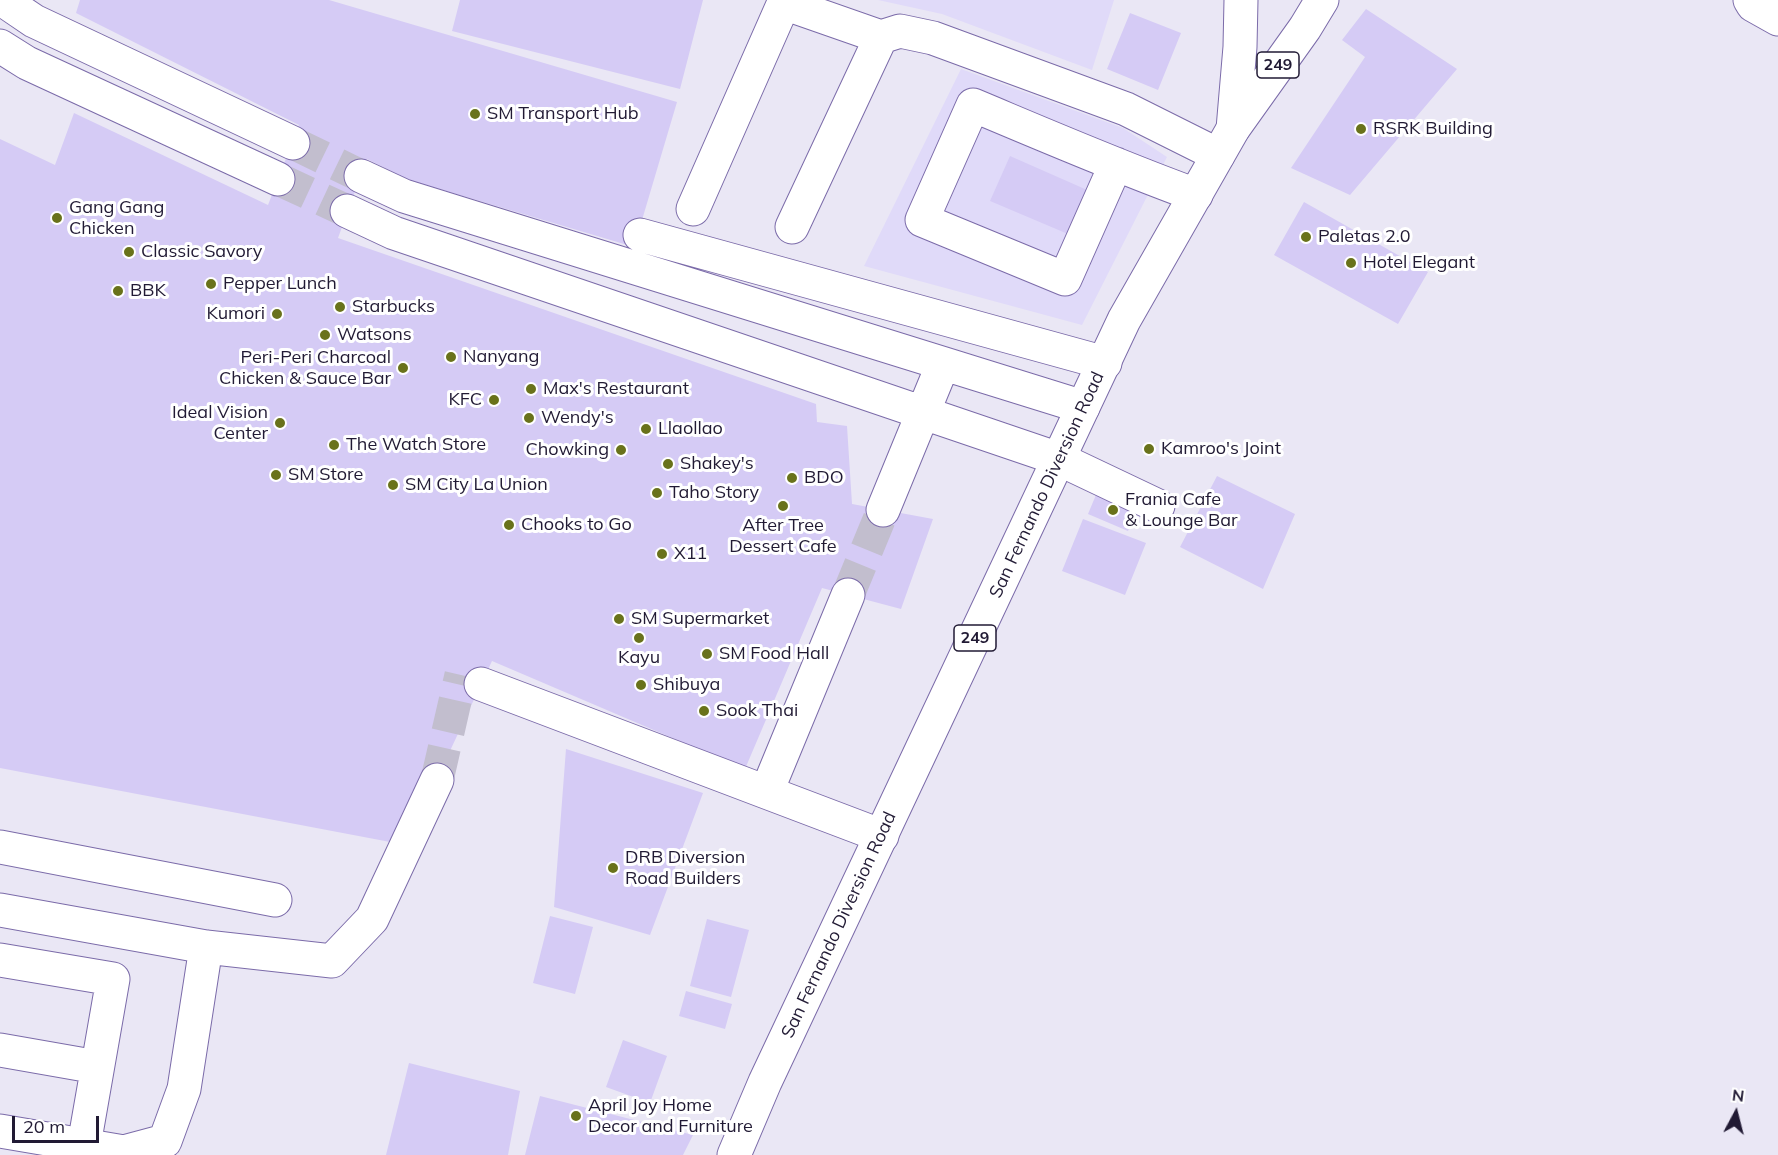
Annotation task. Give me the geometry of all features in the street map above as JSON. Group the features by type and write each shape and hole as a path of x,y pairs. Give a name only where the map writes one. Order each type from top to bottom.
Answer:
{"main road":[{"path":"3,0 36,10 292,143"},
{"name":"249","path":"1225,142 1240,47 1241,0"},
{"name":"San Fernando Diversion Road","path":"734,1155 765,1082 1124,320 1197,195 1225,142 1322,0"},
{"path":"1750,0 1753,5 1778,19"},
{"path":"693,208 782,7 795,7 881,37 900,31 933,38 1126,109 1225,142"},
{"path":"36,10 13,54 278,179"},
{"path":"792,227 881,37"},
{"path":"1116,164 1065,279 922,220 973,105 1197,195"},
{"path":"361,176 404,196 1083,407"},
{"path":"347,212 394,233 1059,459 1158,506"},
{"path":"640,235 1105,363"},
{"path":"883,510 943,364"},
{"path":"767,791 848,595"},
{"path":"481,684 882,836"},
{"path":"0,910 206,947 332,961 372,919 437,780"},
{"path":"0,847 275,900"},
{"path":"0,1131 124,1152 165,1142 184,1089 206,947"},
{"path":"0,960 113,979 84,1145"},
{"path":"0,1050 97,1067"}],"shaded area":[{"path":"878,0 1114,0 1092,70 942,14"},
{"path":"961,69 1123,128 1167,157 1082,325 864,266"}],"building":[{"path":"80,0 329,0 677,102 634,247 409,180 367,159 338,238 816,404 817,422 847,426 852,504 933,519 901,609 822,588 745,769 492,661 406,845 0,768 0,139 55,165 74,113 268,205 299,125 76,13"},
{"path":"460,0 703,0 680,89 452,31"},
{"name":"RSRK Building","path":"1366,9 1457,69 1350,195 1291,168 1365,57 1342,40"},
{"path":"1130,13 1181,33 1158,90 1107,69"},
{"path":"1010,156 1094,193 1075,237 990,201"},
{"name":"Hotel Elegant","path":"1304,202 1428,272 1398,324 1274,255"},
{"path":"1217,476 1295,514 1263,589 1180,547"},
{"name":"Frania Cafe & Lounge Bar","path":"1098,490 1138,506 1128,531 1088,514"},
{"path":"1083,519 1146,543 1125,595 1062,571"},
{"path":"566,749 703,793 650,935 554,907"},
{"path":"550,916 593,927 575,994 533,983"},
{"path":"707,919 749,930 731,997 690,986"},
{"path":"686,991 732,1004 725,1029 679,1016"},
{"path":"623,1040 667,1056 650,1103 606,1087"},
{"path":"409,1063 520,1091 508,1155 386,1155"},
{"name":"April Joy Home Decor and Furniture","path":"540,1096 693,1135 683,1155 525,1155"}],"tunnel":[{"path":"293,143 361,176"},
{"path":"278,179 347,211"},
{"path":"848,595 883,510"},
{"path":"437,780 461,675"}],"place":[{"name":"SM Transport Hub","path":"475,114"},
{"name":"RSRK Building","path":"1361,129"},
{"name":"Gang Gang Chicken","path":"57,218"},
{"name":"Paletas 2.0","path":"1306,237"},
{"name":"Classic Savory","path":"129,252"},
{"name":"Hotel Elegant","path":"1351,263"},
{"name":"Pepper Lunch","path":"211,284"},
{"name":"BBK","path":"118,291"},
{"name":"Starbucks","path":"340,307"},
{"name":"Kumori","path":"277,314"},
{"name":"Watsons","path":"325,335"},
{"name":"Nanyang","path":"451,357"},
{"name":"Peri-Peri Charcoal Chicken & Sauce Bar","path":"403,368"},
{"name":"Max's Restaurant","path":"531,389"},
{"name":"KFC","path":"494,400"},
{"name":"Wendy's","path":"529,418"},
{"name":"Ideal Vision Center","path":"280,423"},
{"name":"Llaollao","path":"646,429"},
{"name":"The Watch Store","path":"334,445"},
{"name":"Kamroo's Joint","path":"1149,449"},
{"name":"Chowking","path":"621,450"},
{"name":"Shakey's","path":"668,464"},
{"name":"SM Store","path":"276,475"},
{"name":"BDO","path":"792,478"},
{"name":"SM City La Union","path":"393,485"},
{"name":"Taho Story","path":"657,493"},
{"name":"After Tree Dessert Cafe","path":"783,506"},
{"name":"Frania Cafe & Lounge Bar","path":"1113,510"},
{"name":"Chooks to Go","path":"509,525"},
{"name":"X11","path":"662,554"},
{"name":"SM Supermarket","path":"619,619"},
{"name":"Kayu","path":"639,638"},
{"name":"SM Food Hall","path":"707,654"},
{"name":"Shibuya","path":"641,685"},
{"name":"Sook Thai","path":"704,711"},
{"name":"DRB Diversion Road Builders","path":"613,868"},
{"name":"April Joy Home Decor and Furniture","path":"576,1116"}]}
